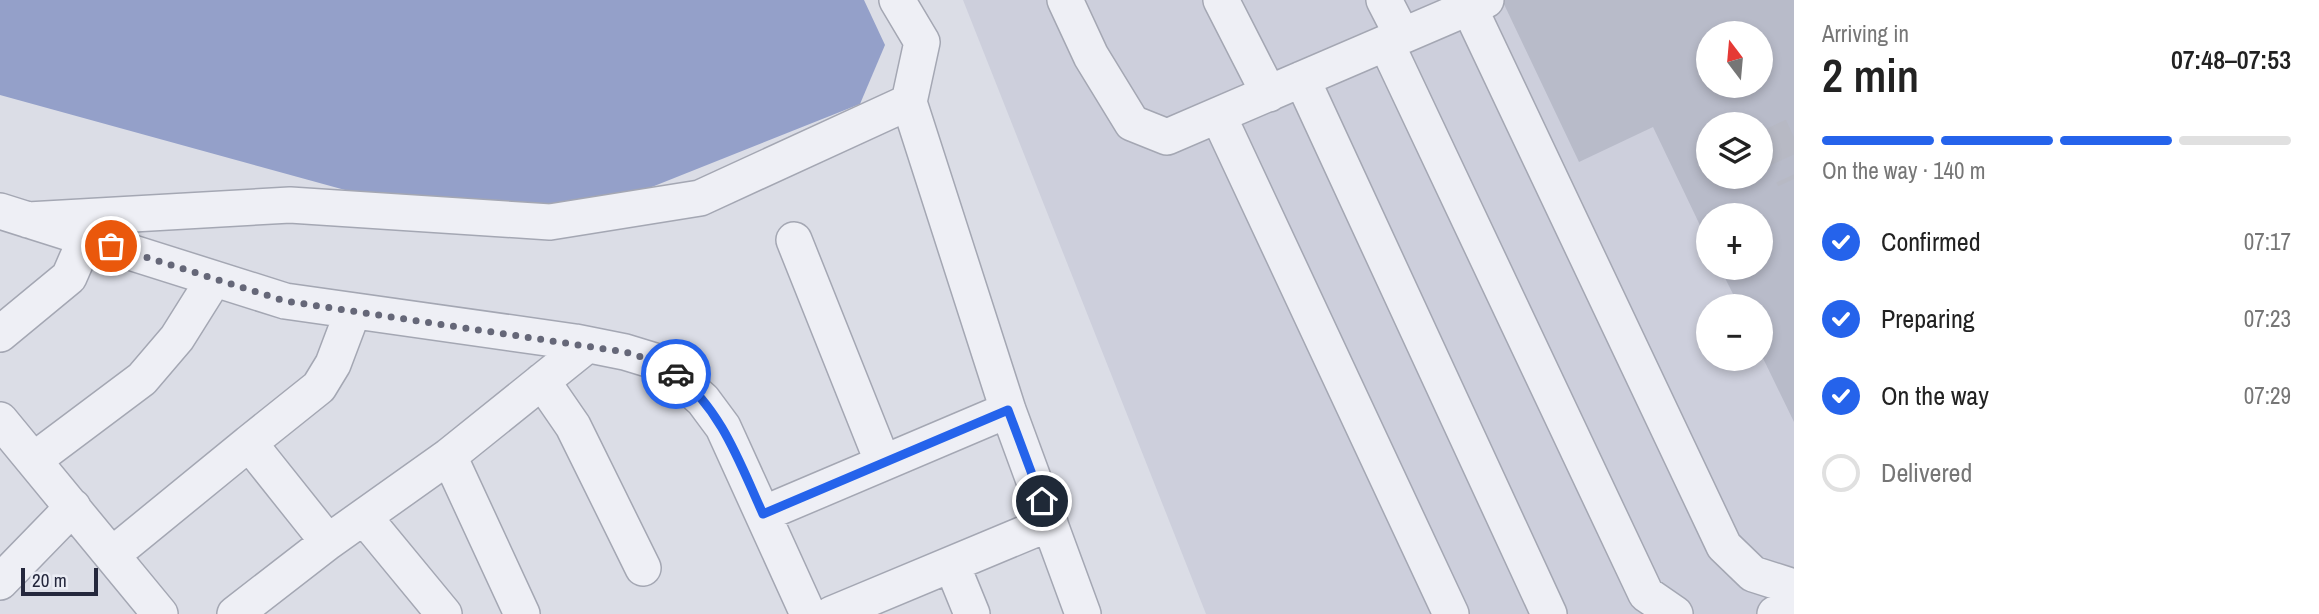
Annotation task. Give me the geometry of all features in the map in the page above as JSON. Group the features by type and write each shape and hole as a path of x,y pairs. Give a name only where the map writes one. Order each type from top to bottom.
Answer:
{"street":[{"path":"897,0 922,42 909,102 1008,410 1083,614"},
{"path":"1065,0 1091,56 1132,123 1167,137 1477,4 1724,546 1753,574 1794,587"},
{"path":"1221,0 1269,93"},
{"path":"1384,0 1394,39 1646,594 1675,614"},
{"path":"1302,79 1549,614"},
{"path":"14,216 290,205 550,222 700,198 909,102"},
{"path":"1219,116 1451,614"},
{"path":"14,216 285,301 587,345 661,363 703,400 723,427 808,614"},
{"path":"0,334 69,277 86,238"},
{"path":"794,240 883,463"},
{"path":"34,460 142,379 177,338 214,279"},
{"path":"112,555 320,387 333,364 353,311"},
{"path":"236,614 271,603 328,542 449,456 587,345"},
{"path":"542,381 573,426 643,568"},
{"path":"763,514 1008,410"},
{"path":"0,420 160,614"},
{"path":"249,443 328,542"},
{"path":"449,456 522,614"},
{"path":"0,582 74,507"},
{"path":"364,517 444,614"},
{"path":"832,614 1050,523"},
{"path":"952,565 972,614"},
{"path":"1775,614 1794,603"}],"shaded area":[{"path":"963,0 1794,0 1794,614 1206,614"}],"water":[{"path":"0,0 864,0 885,45 860,104 594,210 407,207 0,95"}],"building":[{"path":"1502,0 1794,0 1794,422 1769,371 1773,371 1773,294 1733,294 1726,280 1773,280 1773,203 1696,203 1696,217 1653,127 1579,162"}],"tunnel":[{"path":"1773,134 1794,179"}],"way so far":[{"path":"111,246 285,301 575,342 625,352 661,363 676,374"}],"route":[{"path":"676,374 703,400 723,427 763,514 1008,410 1042,501"}]}
